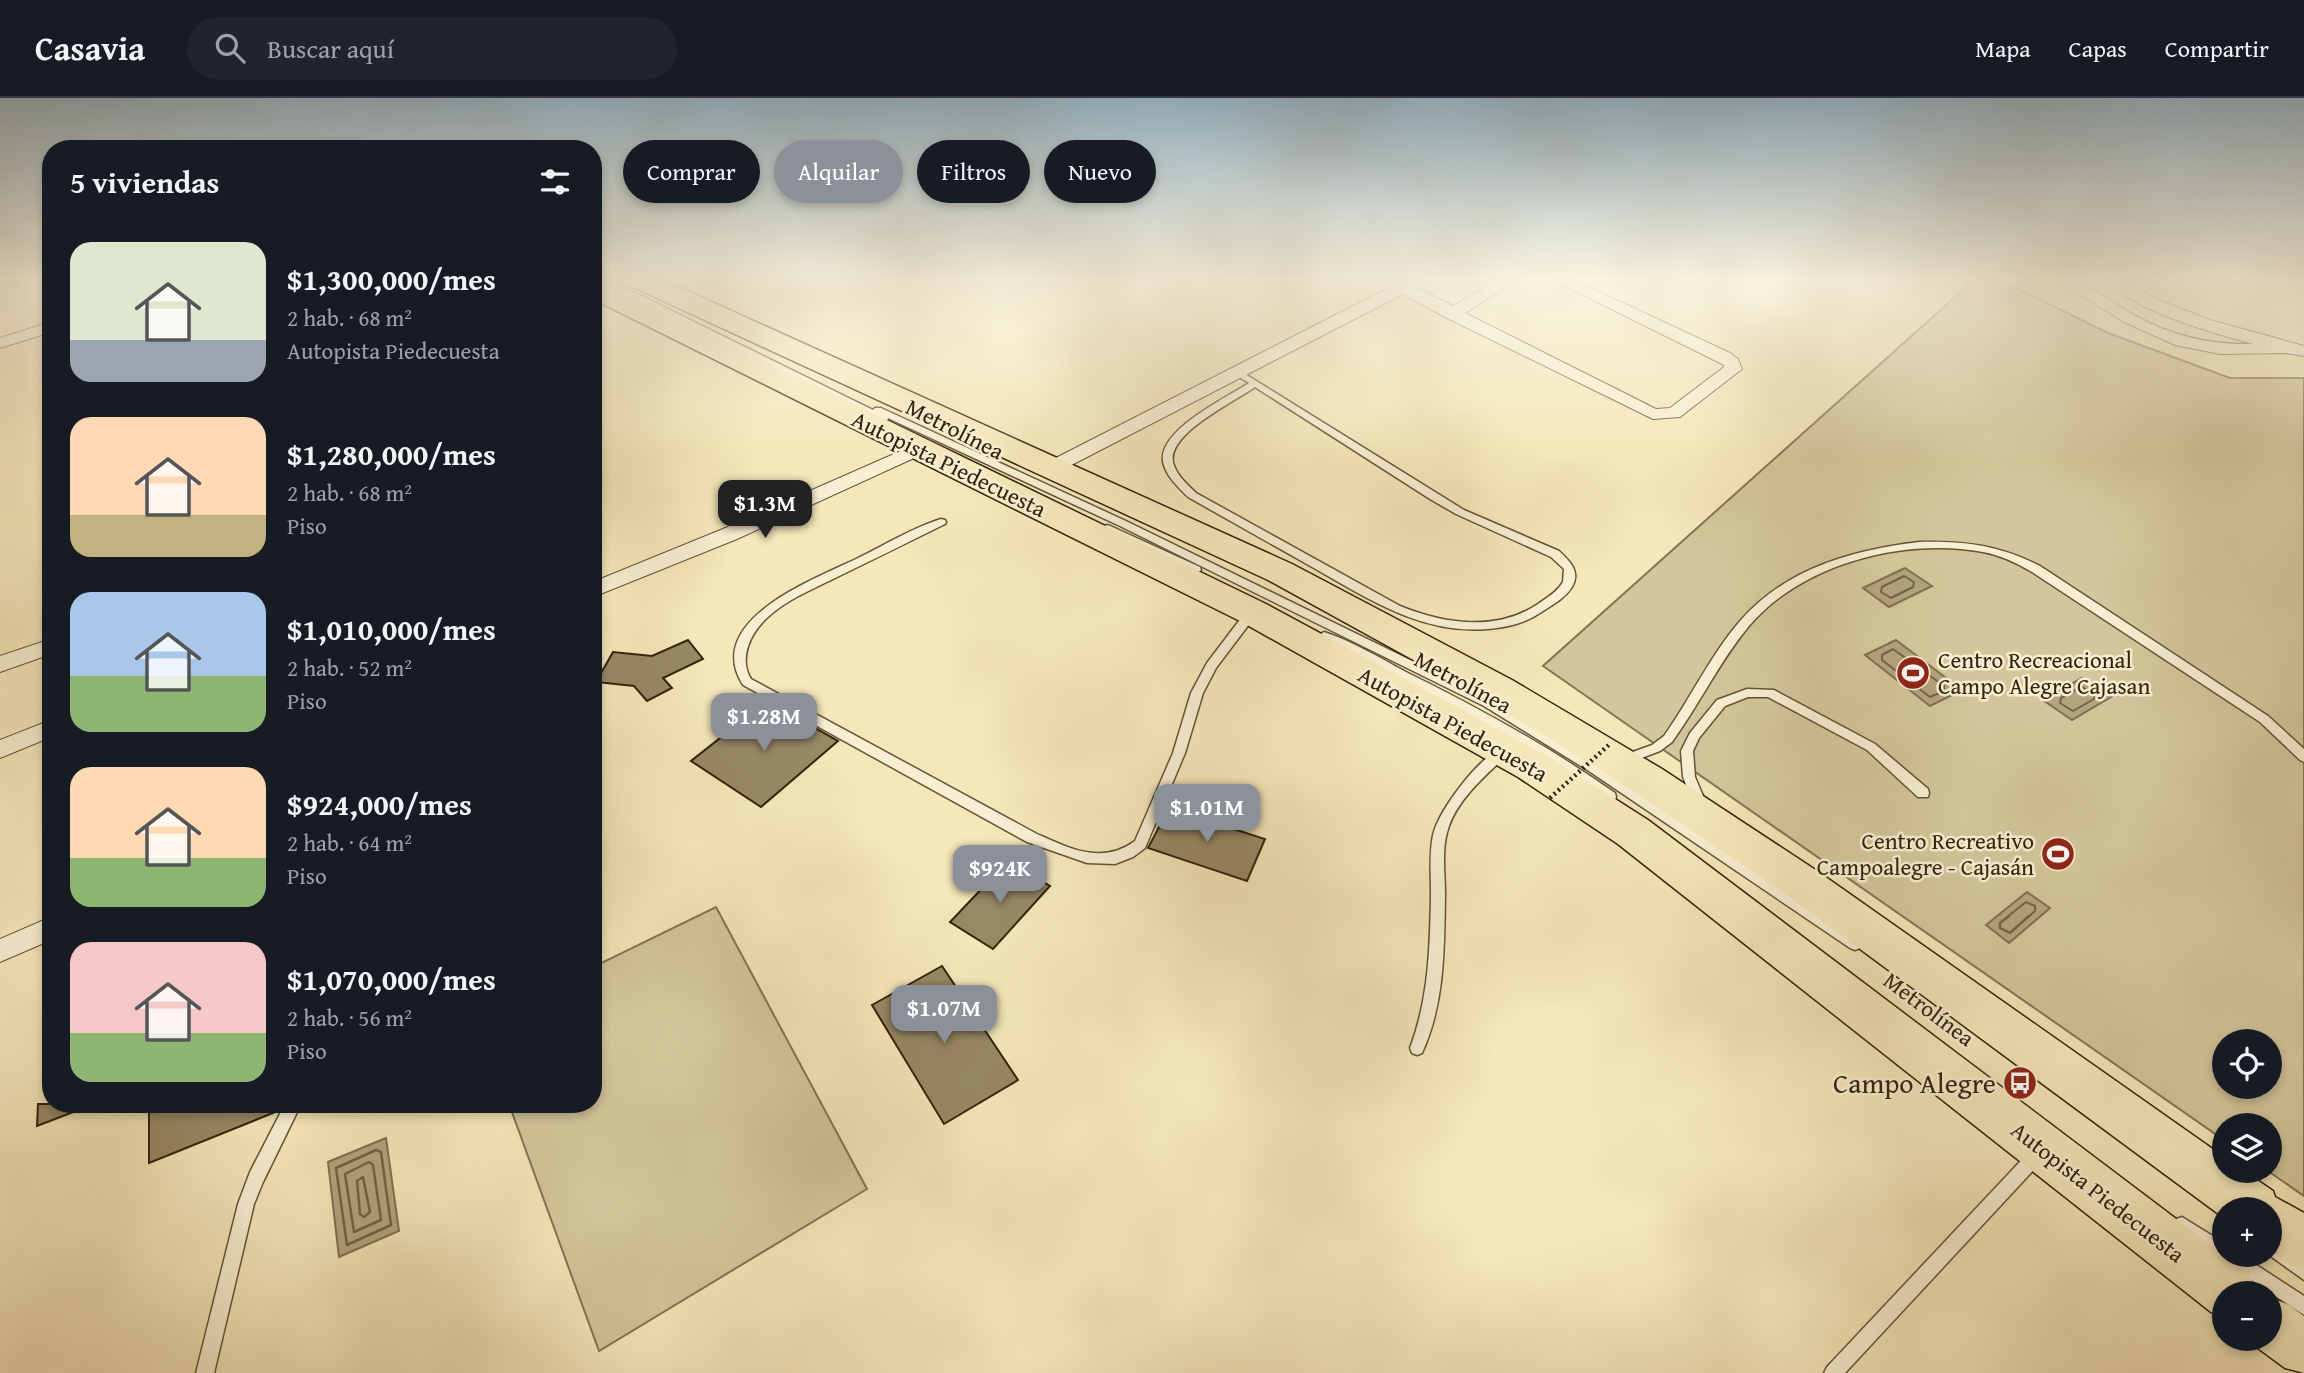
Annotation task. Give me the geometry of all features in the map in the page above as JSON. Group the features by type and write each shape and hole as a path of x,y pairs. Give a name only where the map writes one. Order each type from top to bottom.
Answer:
{"highway":[{"name":"Autopista Piedecuesta","path":"697,340 1252,612 1505,750 1633,832 2214,1281"},
{"name":"Autopista Piedecuesta","path":"770,340 1280,572 1615,752 2238,1197"},
{"path":"2282,1228 2304,1244"},
{"path":"2282,1333 2304,1349"}],"street":[{"path":"1051,468 1298,340"},
{"path":"1503,340 1653,414 1674,413 1732,369 1732,363 1724,357 1687,340"},
{"path":"2175,340 2236,351 2285,348"},
{"path":"2261,340 2304,351"},
{"path":"602,586 730,534 919,449"},
{"path":"0,664 42,649"},
{"path":"0,749 42,732"},
{"path":"0,951 42,932"}],"lane":[{"name":"Metrolínea","path":"724,340 971,464 1159,551 1476,712 1589,781 1621,806"},
{"name":"Metrolínea","path":"733,340 911,426 1124,524 1488,704 1593,768 1870,954"},
{"path":"1237,372 1380,466 1460,512 1555,554 1565,561 1570,571 1570,580 1562,594 1523,619 1512,622 1476,626 1432,622 1396,609 1192,495 1170,472 1169,448 1173,440 1177,433 1254,384"},
{"path":"941,522 794,594 765,613 740,649 740,674 747,682 1008,825 1076,857 1116,858 1132,853 1140,844 1179,753 1197,693 1211,666 1252,612"},
{"path":"1615,752 1644,754 1668,739 1745,623 1777,594 1822,569 1857,555 1899,548 1947,546 1982,548 2010,556 2036,569 2264,719 2304,757"},
{"path":"1704,817 1689,777 1687,751 1694,736 1721,704 1747,693 1770,693 1871,747 1923,793"},
{"path":"1417,1048 1436,982 1438,839 1453,807 1481,772 1505,750"},
{"path":"205,1373 246,1204 288,1113"},
{"path":"1833,1373 2043,1149"},
{"path":"2169,1216 2212,1245"},
{"path":"2282,1255 2304,1272"},
{"path":"2246,1267 2304,1306"}],"path":[{"path":"1550,798 1615,752"}],"shaded area":[{"name":"Centro Recreativo Campoalegre - Cajasán","path":"1908,340 2126,340 2230,378 2304,378 2304,1196 2282,1181 2282,1113 2212,1113 2212,1132 1543,666"},
{"path":"716,907 867,1189 599,1351 512,1113 602,1113 602,963"}],"water":[{"path":"1905,568 1932,586 1889,607 1863,588"},
{"name":"Centro Recreacional Campo Alegre Cajasan","path":"1896,640 1962,690 1930,706 1865,655"},
{"path":"2082,678 2111,697 2072,720 2043,700"},
{"path":"2027,892 2050,908 2009,943 1986,925"},
{"path":"386,1138 399,1231 339,1257 328,1162"}],"building":[{"path":"688,640 703,659 663,678 672,688 647,701 634,686 602,683 602,671 613,652 652,656"},
{"path":"767,701 838,741 761,807 691,761"},
{"path":"1169,808 1265,839 1247,881 1148,848"},
{"path":"1008,861 1050,886 993,949 950,922"},
{"path":"942,966 1018,1080 944,1124 872,1005"},
{"path":"38,1104 42,1104 42,1113 71,1113 37,1126"},
{"path":"149,1113 273,1113 149,1163"}],"place":[{"name":"Centro Recreacional Campo Alegre Cajasan","path":"1913,673"},
{"name":"Centro Recreativo Campoalegre - Cajasán","path":"2058,854"},
{"name":"Campo Alegre","path":"2020,1083"}]}
